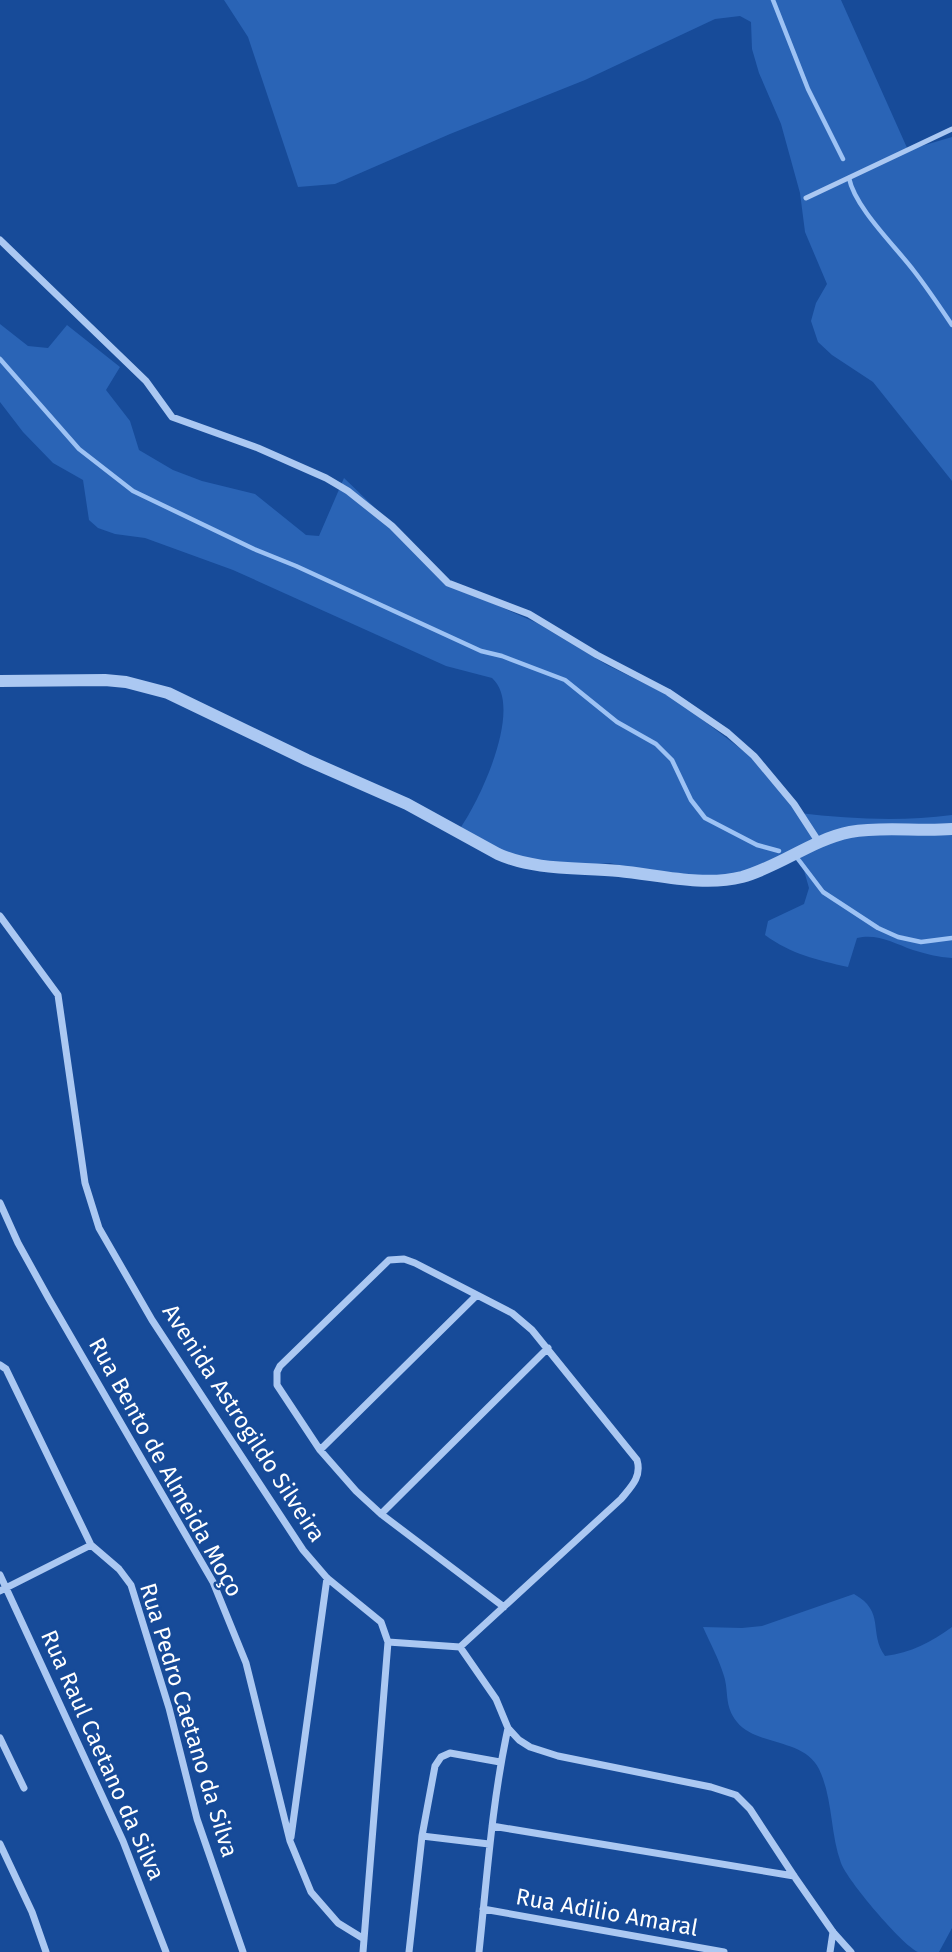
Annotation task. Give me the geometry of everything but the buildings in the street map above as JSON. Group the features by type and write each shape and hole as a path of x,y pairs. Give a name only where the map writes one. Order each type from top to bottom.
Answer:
{"street":[{"path":"0,240 146,381 172,417 258,448 327,478 392,526 448,583 529,614 597,655 668,692 727,733 754,756 794,804 818,841"},
{"path":"0,681 105,680 126,682 168,693 307,760 407,804 498,854 525,863 709,881 740,877 775,866 818,841 864,830 952,829"},
{"name":"Avenida Astrogildo Silveira","path":"0,916 58,995 85,1183 99,1228 152,1320 270,1503 312,1563 381,1622 388,1642"},
{"name":"Rua Bento de Almeida Moço","path":"0,1203 18,1243 49,1299 213,1582 254,1689 290,1841 311,1892 338,1923 364,1939"},
{"path":"363,1952 388,1642 460,1647 504,1607 621,1499 638,1475 637,1460 532,1330 512,1313 415,1264 404,1259 389,1260 280,1366 276,1379 282,1394 320,1450 356,1491 381,1514 504,1607"},
{"path":"320,1450 476,1296"},
{"path":"381,1514 548,1348"},
{"name":"Rua Pedro Caetano da Silva","path":"0,1365 6,1369 91,1545 113,1563 131,1585 169,1708 197,1819 243,1952"},
{"path":"3,1590 91,1545"},
{"name":"Rua Raul Caetano da Silva","path":"0,1575 3,1590 123,1841 166,1952"},
{"path":"290,1841 327,1578"},
{"path":"460,1647 496,1699 508,1728 519,1740 543,1753 711,1787 736,1796 750,1809 833,1932 851,1952"},
{"path":"479,1952 489,1844 500,1762 508,1728"},
{"path":"0,1738 24,1788"},
{"path":"409,1952 422,1836 435,1766 441,1757 450,1753 500,1762"},
{"path":"492,1826 794,1876"},
{"path":"422,1836 489,1844"},
{"path":"0,1844 32,1912 46,1952"},
{"name":"Rua Adilio Amaral","path":"483,1909 724,1952"},
{"path":"830,1952 833,1932"}],"lane":[{"path":"806,198 952,129"}],"shaded area":[{"path":"224,0 841,0 908,150 952,137 952,481 873,382 832,355 818,342 811,321 816,303 827,284 805,232 800,193 781,124 759,73 752,49 751,22 740,16 715,19 585,80 335,184 298,187 248,37"},
{"path":"0,324 28,346 48,348 67,325 120,367 106,390 130,421 139,450 173,470 202,481 255,494 306,535 319,536 344,478 458,588 537,623 607,665 674,698 758,762 799,813 876,819 952,815 952,958 923,953 878,938 864,937 857,938 848,967 815,959 775,942 765,935 768,921 804,904 809,888 799,853 727,880 653,873 610,863 572,866 537,864 489,846 461,827 488,774 502,730 501,691 492,678 446,666 233,570 145,538 115,534 98,528 89,520 83,480 53,463 23,432 0,402"},
{"path":"854,1594 870,1608 877,1639 885,1656 920,1646 952,1627 952,1928 939,1952 918,1952 910,1947 853,1883 837,1852 827,1792 819,1769 803,1752 745,1730 737,1722 728,1705 722,1670 703,1627 762,1626"}],"waterway":[{"path":"773,0 808,89 843,159"},
{"path":"849,178 867,214 919,278 952,325"},
{"path":"0,359 79,449 133,491 254,549 481,651 502,656 565,680 617,722 656,744 672,760 691,800 705,818 757,845 779,851"},
{"path":"798,859 823,892 878,928 898,937 921,942 952,938"}]}
